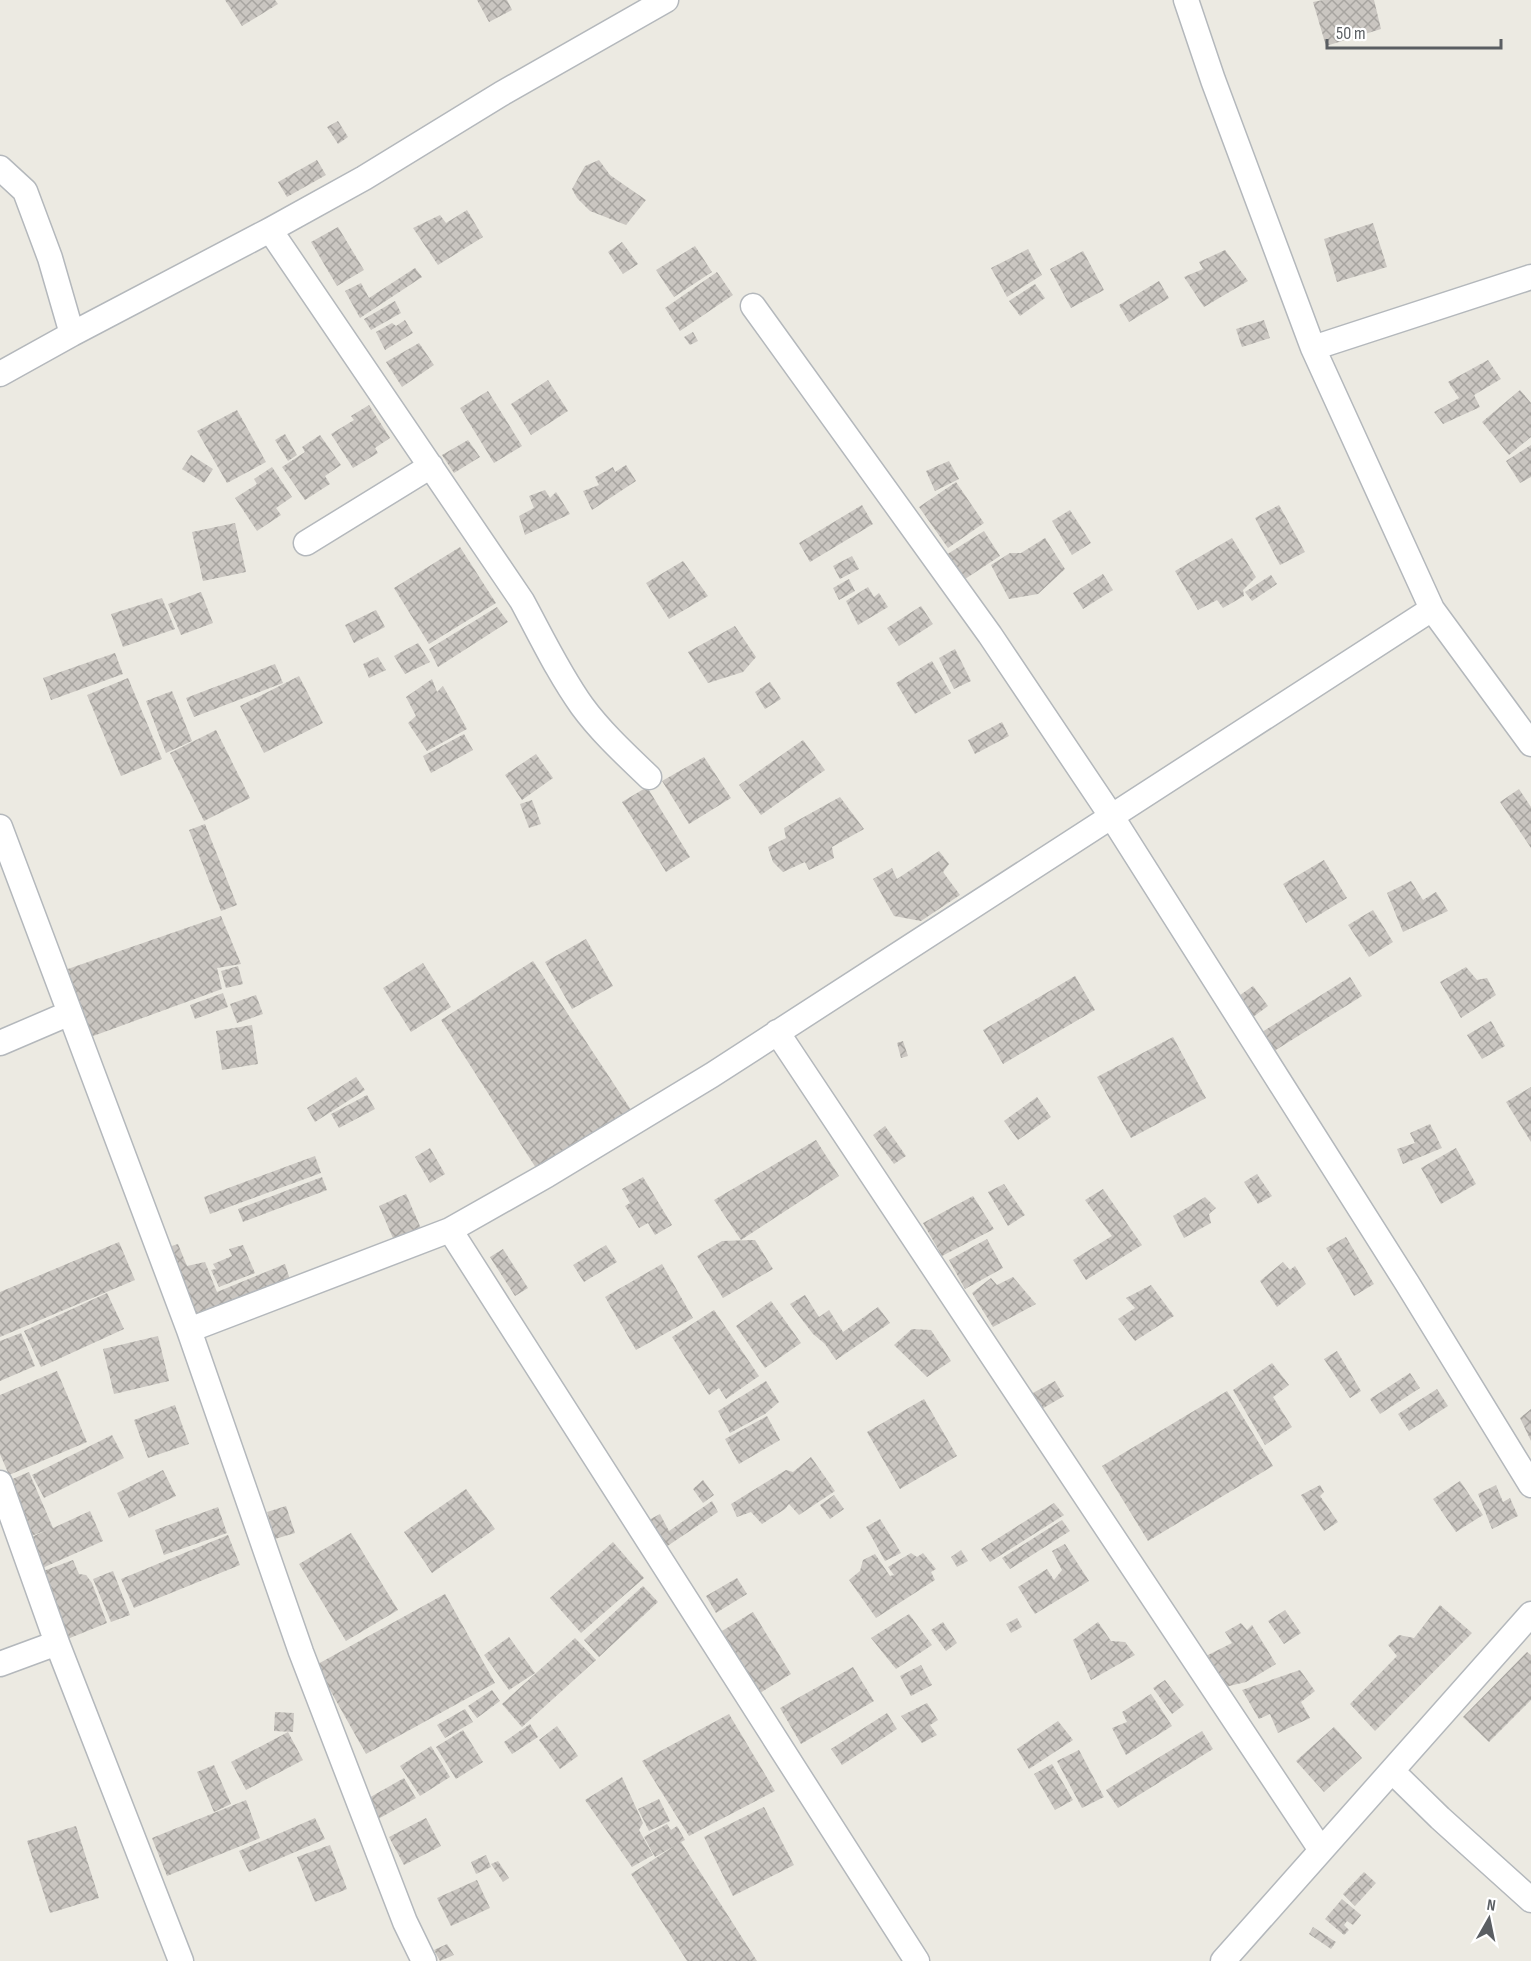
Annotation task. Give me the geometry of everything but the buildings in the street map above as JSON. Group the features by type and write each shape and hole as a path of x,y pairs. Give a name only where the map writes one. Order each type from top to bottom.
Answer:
{"street":[{"path":"0,375 364,178 501,94 666,0"},
{"path":"1186,0 1313,348 1432,609 1531,744"},
{"path":"0,168 25,191 50,258 72,334"},
{"path":"270,230 522,601 549,652 582,706 612,741 649,777"},
{"path":"1313,348 1531,277"},
{"path":"753,306 990,635 1112,817 1407,1283 1531,1485"},
{"path":"306,543 430,466"},
{"path":"189,1330 450,1230 624,1130 1432,609"},
{"path":"0,827 189,1330 301,1652 405,1922 424,1961"},
{"path":"0,1043 70,1013"},
{"path":"777,1032 1321,1850"},
{"path":"450,1230 917,1961"},
{"path":"0,1483 57,1643 181,1961"},
{"path":"1231,1958 1321,1850 1530,1617"},
{"path":"0,1664 57,1643"},
{"path":"1392,1771 1531,1900"}]}
